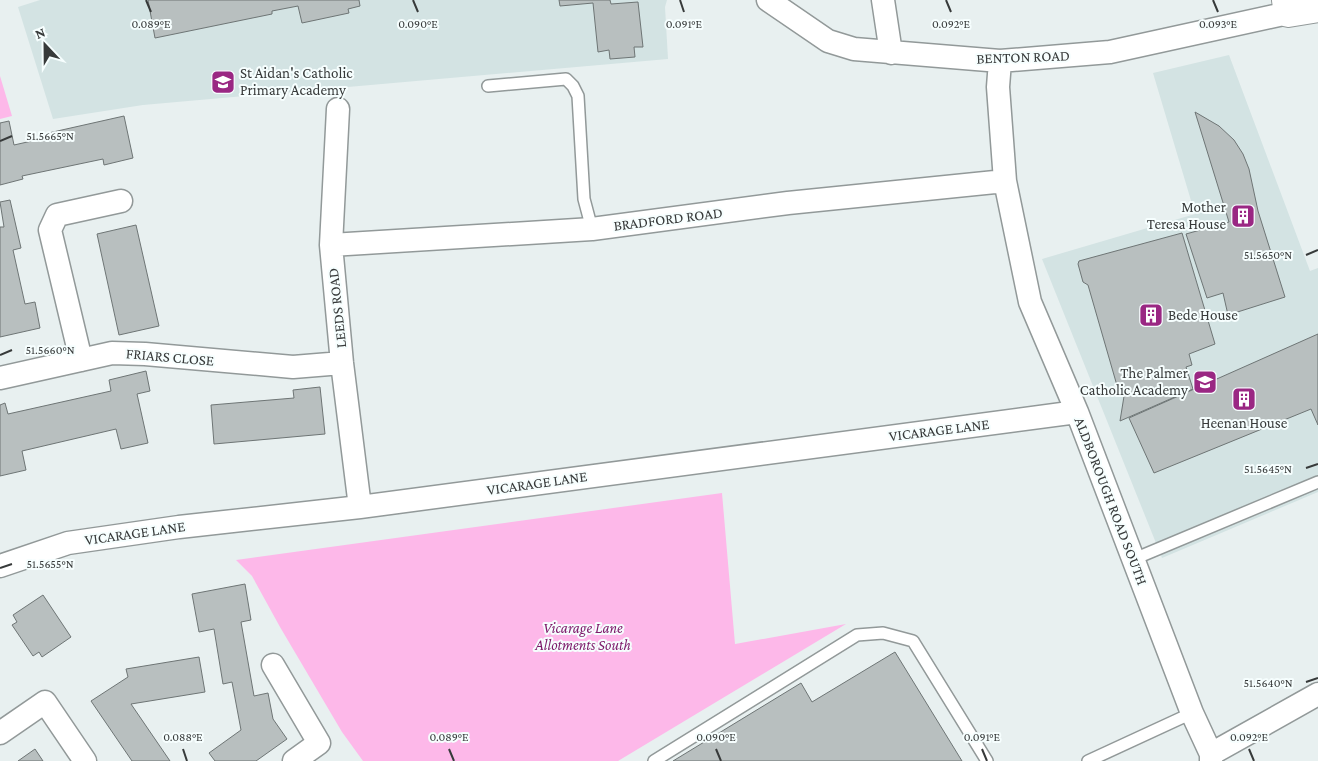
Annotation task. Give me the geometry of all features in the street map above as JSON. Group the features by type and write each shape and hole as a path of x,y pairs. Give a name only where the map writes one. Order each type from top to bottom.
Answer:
{"street":[{"name":"BENTON ROAD","path":"768,0 828,41 854,49 1000,61 1110,52 1287,7"},
{"path":"883,0 892,53"},
{"path":"1287,7 1318,8"},
{"name":"ALDBOROUGH ROAD SOUTH","path":"1000,61 998,87 1005,181 1030,302 1077,412 1211,758"},
{"name":"LEEDS ROAD","path":"338,109 331,245 342,362 360,507"},
{"name":"BRADFORD ROAD","path":"331,245 592,229 788,203 1005,181"},
{"path":"81,360 50,230 57,215 121,201"},
{"name":"FRIARS CLOSE","path":"0,378 112,353 145,354 292,367 342,362"},
{"name":"VICARAGE LANE","path":"0,566 68,543 179,527 360,507 1077,412"},
{"path":"273,665 319,742 294,761"},
{"path":"1211,758 1318,694"},
{"path":"0,733 45,702 85,761"}],"lane":[{"path":"488,86 566,79 573,86 578,96 584,199 592,229"},
{"path":"1134,559 1318,482"},
{"path":"654,761 857,635 883,633 913,641 987,761"},
{"path":"1088,761 1192,713"}],"shaded area":[{"name":"St Aidan's Catholic Primary Academy","path":"40,0 667,0 665,7 668,59 143,105 53,119 18,7"},
{"name":"The Palmer Catholic Academy","path":"1229,55 1310,271 1318,268 1318,492 1162,558 1042,259 1195,214 1153,73"}],"green space":[{"path":"0,76 12,116 0,119"},
{"name":"Vicarage Lane Allotments South","path":"722,493 735,644 846,624 618,761 363,761 342,732 252,576 236,560"}],"building":[{"path":"148,0 359,0 360,6 348,9 349,13 302,23 298,6 272,11 272,14 155,38"},
{"path":"559,0 610,0 611,4 638,2 643,47 634,47 635,57 610,59 609,50 598,52 593,3 560,6"},
{"name":"Mother Teresa House","path":"1195,112 1219,126 1234,140 1243,154 1249,169 1258,211 1285,297 1228,315 1223,293 1207,298 1186,234 1229,222"},
{"path":"124,116 133,158 104,165 103,159 22,176 23,179 0,185 0,123 9,121 14,145 45,138 44,134"},
{"path":"10,200 21,248 13,250 25,304 35,302 40,328 0,337 0,227 4,227 0,202"},
{"path":"136,225 159,326 119,335 97,234"},
{"name":"Bede House","path":"1182,233 1215,344 1189,354 1192,365 1186,367 1193,389 1120,421 1125,390 1118,389 1088,285 1083,282 1078,264 1079,261"},
{"name":"Heenan House","path":"1318,334 1318,425 1311,409 1154,473 1129,418"},
{"path":"146,371 150,391 137,394 148,443 121,449 116,429 22,451 26,470 0,476 0,405 5,403 8,414 111,391 109,380"},
{"path":"320,387 325,434 214,444 211,405 294,398 293,390"},
{"path":"245,584 251,620 241,622 254,696 268,693 273,719 287,739 256,761 215,761 209,753 241,730 232,682 223,684 214,629 199,632 192,594"},
{"path":"43,595 71,637 42,657 39,652 33,656 12,625 17,622 13,615"},
{"path":"895,652 962,761 673,761 801,683 812,702"},
{"path":"199,657 205,692 131,704 170,761 132,761 91,701 128,677 126,669"},
{"path":"35,749 43,761 18,761"}],"place":[{"name":"St Aidan's Catholic Primary Academy","path":"223,82"},
{"name":"Mother Teresa House","path":"1243,216"},
{"name":"Bede House","path":"1151,315"},
{"name":"The Palmer Catholic Academy","path":"1205,382"},
{"name":"Heenan House","path":"1244,399"}]}
